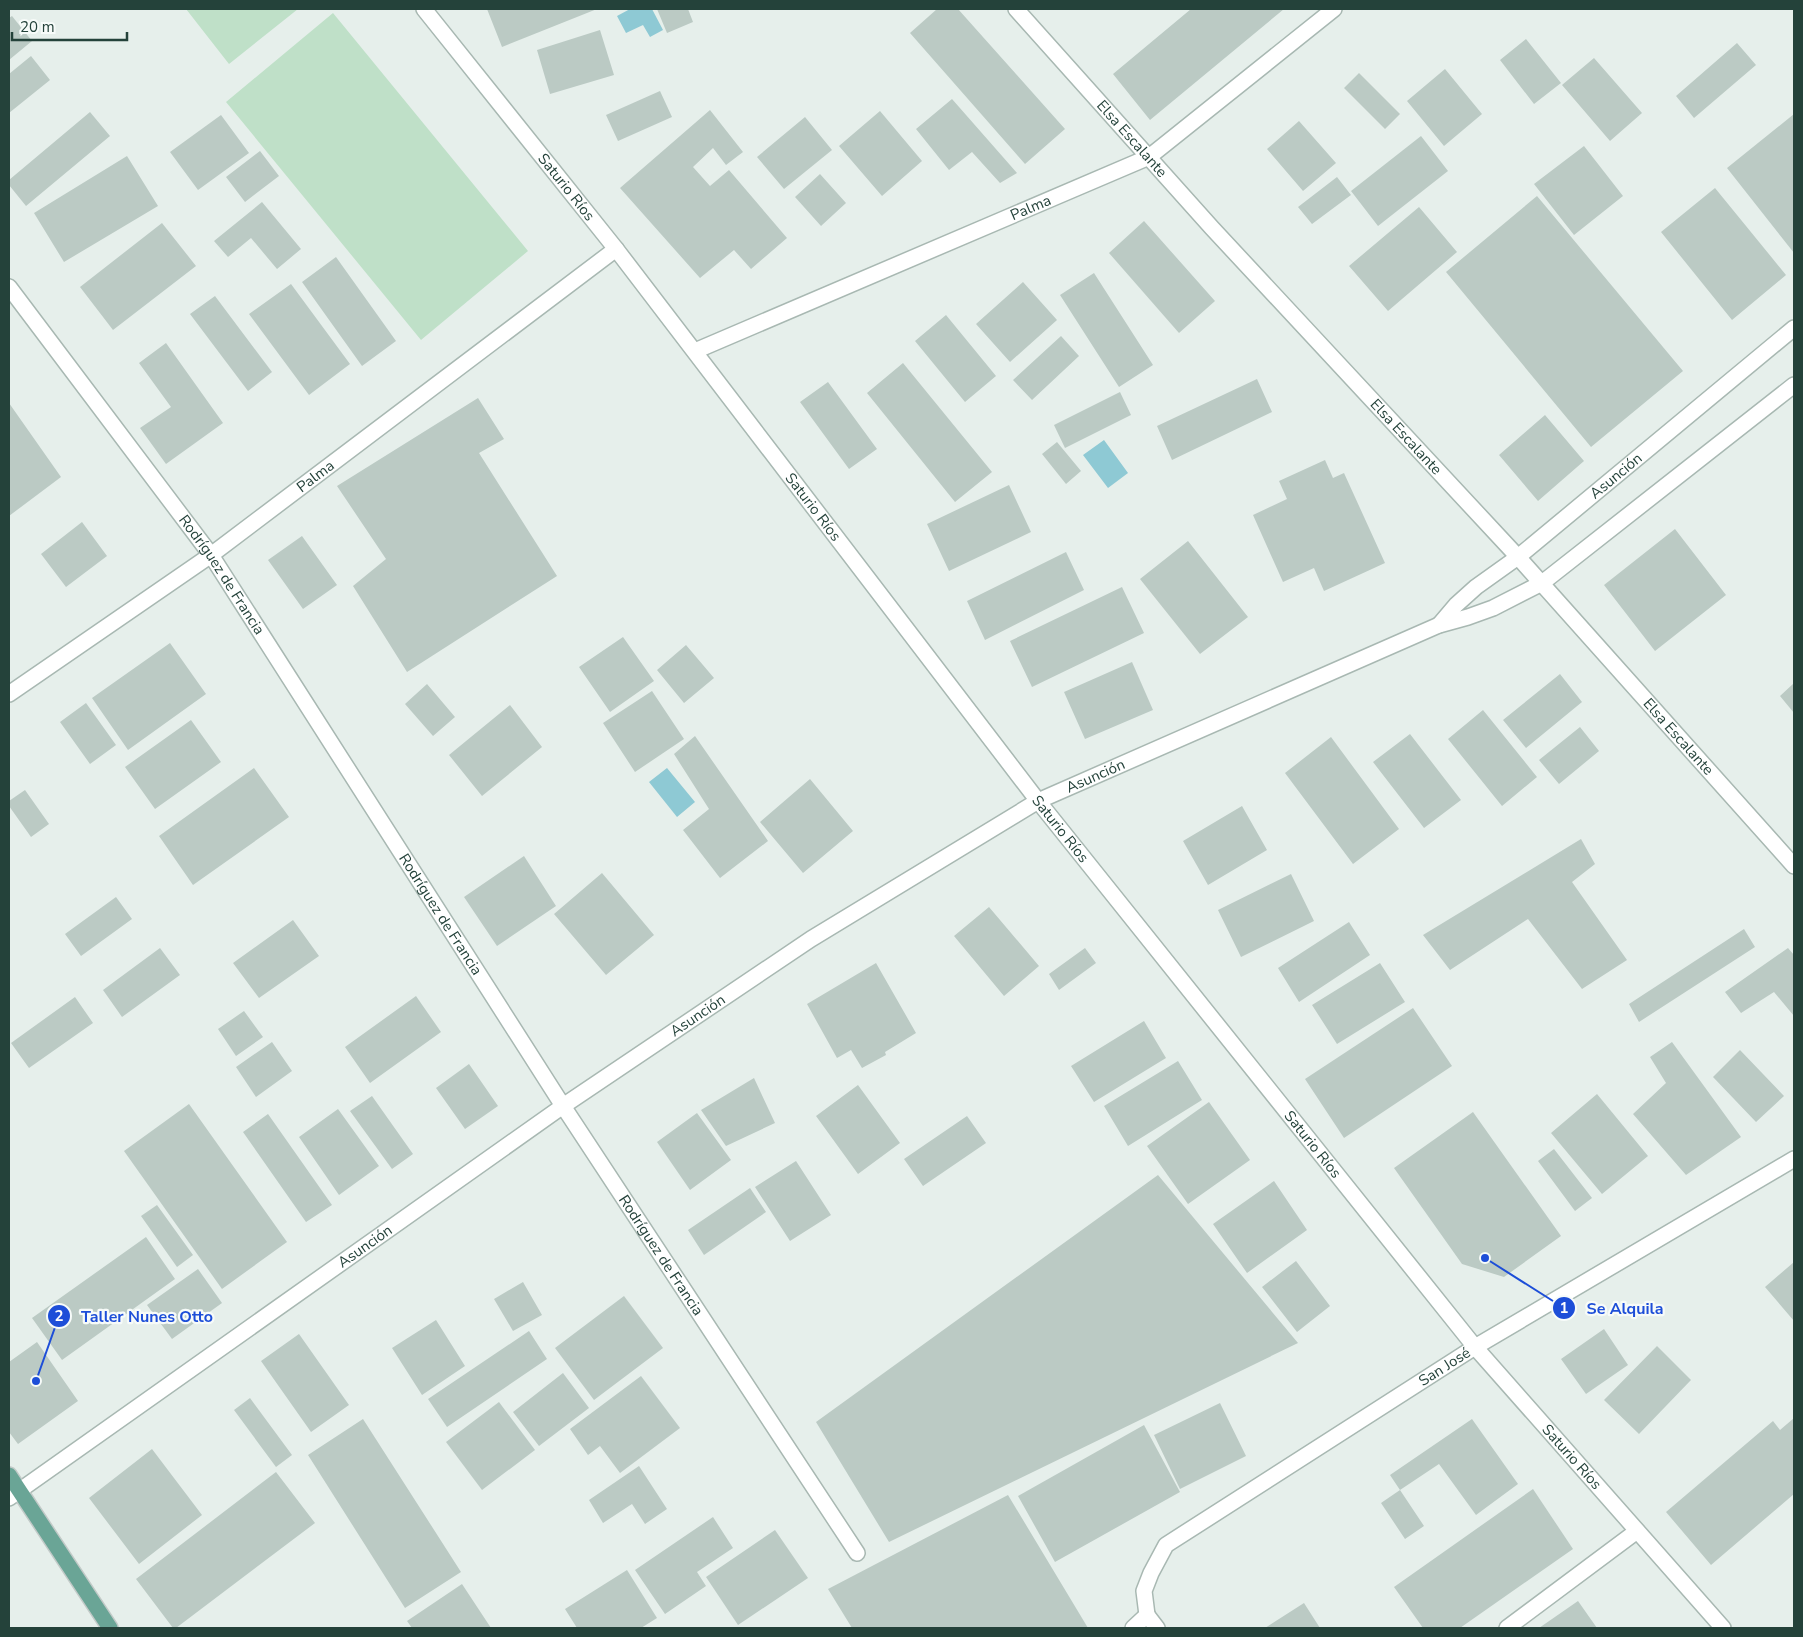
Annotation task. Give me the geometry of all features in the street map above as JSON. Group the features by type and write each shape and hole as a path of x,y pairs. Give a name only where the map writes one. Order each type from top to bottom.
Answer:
{"main road":[{"path":"9,1475 14,1494 110,1628"}],"street":[{"name":"Saturio Ríos","path":"424,9 695,351 1038,801 1475,1347 1723,1628"},
{"name":"Elsa Escalante","path":"1016,9 1226,243 1518,556 1794,866"},
{"name":"Palma","path":"695,351 1149,157 1334,9"},
{"name":"Palma","path":"9,694 212,555 616,250"},
{"name":"Rodríguez de Francia","path":"9,287 212,555 563,1106 857,1553"},
{"name":"Asunción","path":"1439,625 1476,587 1518,556 1794,328"},
{"name":"Asunción","path":"14,1494 563,1106 811,938 1038,801 1439,625 1493,608 1542,583 1794,385"},
{"name":"San José","path":"1147,1615 1144,1591 1166,1545 1475,1347 1794,1159"},
{"path":"1507,1628 1637,1532"},
{"path":"1133,1628 1147,1615 1157,1628"}],"green space":[{"path":"186,9 298,9 229,64"},
{"path":"333,13 528,251 421,340 226,102"}],"water":[{"path":"630,9 652,9 663,30 650,37 643,25 626,33 617,16"},
{"path":"1104,440 1128,473 1108,488 1083,455"},
{"path":"667,768 695,802 677,817 649,782"}],"building":[{"path":"487,9 597,9 502,47"},
{"path":"657,9 688,9 693,22 667,33"},
{"path":"937,9 958,9 1065,129 1025,164 910,33"},
{"path":"1191,9 1284,9 1150,120 1113,74"},
{"path":"12,16 32,41 9,60 9,18"},
{"path":"600,30 614,75 550,94 537,50"},
{"path":"1526,39 1561,83 1534,104 1500,60"},
{"path":"1737,43 1756,65 1694,118 1676,96"},
{"path":"31,56 50,80 9,113 9,74"},
{"path":"1594,58 1642,113 1610,141 1562,85"},
{"path":"1445,69 1482,114 1444,146 1407,101"},
{"path":"1359,73 1400,114 1385,129 1344,88"},
{"path":"660,91 672,117 618,141 606,115"},
{"path":"952,99 1017,173 1000,183 972,152 949,170 916,129"},
{"path":"710,110 743,152 726,165 713,148 693,167 710,186 729,170 787,238 751,269 734,250 700,278 620,188"},
{"path":"880,111 922,161 882,196 839,146"},
{"path":"90,112 110,136 26,206 9,185 9,180"},
{"path":"1794,114 1794,253 1727,168"},
{"path":"221,115 249,153 198,190 170,152"},
{"path":"805,117 832,150 784,189 757,157"},
{"path":"1299,121 1336,163 1303,191 1267,149"},
{"path":"1421,136 1448,171 1378,226 1351,191"},
{"path":"1584,146 1623,196 1574,235 1534,184"},
{"path":"260,151 279,176 245,202 226,177"},
{"path":"127,156 158,206 64,262 34,213"},
{"path":"820,174 846,203 821,226 795,197"},
{"path":"1337,177 1351,195 1312,224 1298,207"},
{"path":"1715,188 1786,275 1732,320 1661,232"},
{"path":"1537,196 1683,371 1591,447 1446,272"},
{"path":"262,202 301,249 277,269 251,238 228,257 214,241"},
{"path":"1419,207 1457,252 1388,311 1349,266"},
{"path":"1144,221 1215,301 1179,333 1109,253"},
{"path":"162,223 196,266 113,330 80,287"},
{"path":"336,257 396,341 362,366 302,282"},
{"path":"1094,273 1153,365 1119,387 1060,295"},
{"path":"1023,282 1057,320 1010,362 976,324"},
{"path":"291,284 350,364 309,395 249,314"},
{"path":"215,296 272,372 248,391 190,314"},
{"path":"946,315 996,376 965,402 915,341"},
{"path":"1061,336 1079,356 1032,400 1013,380"},
{"path":"166,343 223,423 166,464 140,428 171,407 139,363"},
{"path":"903,363 992,472 955,502 867,393"},
{"path":"1257,379 1272,412 1172,460 1157,426"},
{"path":"828,382 877,449 849,469 800,402"},
{"path":"1120,392 1131,415 1065,448 1054,425"},
{"path":"478,398 504,439 479,453 557,576 407,672 353,586 386,559 337,486"},
{"path":"9,403 61,477 9,516"},
{"path":"1545,415 1584,461 1538,501 1499,455"},
{"path":"1057,442 1081,471 1066,484 1042,454"},
{"path":"1325,460 1333,478 1344,473 1385,563 1324,591 1314,568 1283,582 1253,515 1287,499 1279,481"},
{"path":"1009,485 1031,532 949,571 927,524"},
{"path":"82,522 107,556 66,587 41,554"},
{"path":"1675,529 1726,595 1655,651 1604,585"},
{"path":"302,536 337,585 303,609 268,560"},
{"path":"1188,541 1248,617 1200,654 1140,579"},
{"path":"1066,552 1084,590 985,640 967,601"},
{"path":"1122,587 1144,633 1032,687 1010,641"},
{"path":"623,637 654,681 610,712 579,667"},
{"path":"170,643 206,694 128,750 92,698"},
{"path":"686,645 714,678 684,703 657,670"},
{"path":"1132,662 1153,710 1085,739 1064,692"},
{"path":"1560,674 1582,702 1526,748 1503,720"},
{"path":"1794,683 1794,713 1780,696"},
{"path":"427,684 455,717 433,736 405,704"},
{"path":"652,691 684,739 635,772 603,723"},
{"path":"86,703 116,745 90,764 60,722"},
{"path":"510,705 542,747 482,796 449,755"},
{"path":"1483,710 1537,777 1502,806 1448,739"},
{"path":"191,720 221,762 155,809 125,767"},
{"path":"1580,727 1599,751 1559,784 1539,760"},
{"path":"1410,734 1461,800 1424,828 1373,762"},
{"path":"695,736 768,841 720,878 683,830 709,809 674,754"},
{"path":"1331,737 1399,829 1353,864 1285,773"},
{"path":"254,768 289,817 193,885 159,836"},
{"path":"810,779 853,831 803,873 760,822"},
{"path":"25,790 49,824 31,837 9,806 9,801"},
{"path":"1242,806 1267,850 1208,885 1183,841"},
{"path":"1581,839 1595,864 1572,882 1627,960 1582,989 1528,919 1450,970 1423,935"},
{"path":"524,856 556,906 497,946 464,897"},
{"path":"602,873 654,935 606,975 554,914"},
{"path":"1291,874 1314,921 1241,957 1218,910"},
{"path":"116,897 132,919 81,956 65,934"},
{"path":"989,907 1039,966 1004,996 954,936"},
{"path":"293,920 319,956 259,998 233,963"},
{"path":"1349,922 1370,955 1299,1002 1278,968"},
{"path":"1744,929 1755,947 1639,1022 1629,1004"},
{"path":"160,948 180,975 122,1017 103,990"},
{"path":"1085,948 1096,963 1059,990 1049,974"},
{"path":"1788,948 1794,955 1794,1016 1774,992 1741,1013 1725,992"},
{"path":"876,963 916,1033 885,1052 886,1055 862,1068 851,1050 837,1058 807,1004"},
{"path":"1380,963 1405,1002 1337,1044 1312,1005"},
{"path":"416,996 441,1032 370,1083 345,1047"},
{"path":"75,997 93,1023 29,1068 11,1043"},
{"path":"1413,1008 1452,1066 1344,1138 1305,1079"},
{"path":"244,1011 263,1037 236,1056 218,1029"},
{"path":"1144,1021 1166,1058 1094,1102 1071,1066"},
{"path":"272,1042 292,1071 256,1097 236,1067"},
{"path":"1672,1042 1741,1137 1686,1175 1633,1114 1666,1083 1650,1057"},
{"path":"1740,1050 1784,1096 1756,1122 1713,1077"},
{"path":"1178,1061 1202,1100 1128,1146 1104,1106"},
{"path":"469,1064 498,1106 465,1129 436,1088"},
{"path":"754,1078 775,1123 726,1146 701,1110"},
{"path":"858,1085 900,1143 858,1174 816,1116"},
{"path":"1597,1094 1648,1156 1602,1194 1551,1133"},
{"path":"372,1096 413,1154 392,1169 350,1111"},
{"path":"1209,1102 1250,1160 1188,1204 1147,1146"},
{"path":"189,1104 287,1242 222,1289 124,1151"},
{"path":"338,1109 379,1166 339,1195 299,1137"},
{"path":"1473,1112 1561,1236 1504,1277 1462,1264 1394,1168"},
{"path":"697,1113 731,1160 690,1190 657,1142"},
{"path":"268,1114 332,1205 306,1222 243,1132"},
{"path":"967,1116 986,1143 923,1186 904,1159"},
{"path":"1554,1149 1592,1198 1575,1211 1538,1161"},
{"path":"796,1161 831,1215 790,1241 755,1187"},
{"path":"1158,1175 1298,1343 889,1542 816,1422"},
{"path":"1274,1181 1307,1230 1247,1273 1213,1224"},
{"path":"750,1188 766,1212 704,1255 688,1230"},
{"path":"157,1205 193,1255 177,1267 141,1216"},
{"path":"146,1237 175,1279 62,1360 32,1318"},
{"path":"1296,1261 1330,1306 1297,1332 1262,1287"},
{"path":"1794,1262 1794,1321 1765,1287"},
{"path":"198,1269 222,1303 172,1339 147,1305"},
{"path":"523,1282 542,1315 513,1331 494,1299"},
{"path":"624,1296 663,1348 594,1400 555,1348"},
{"path":"436,1320 465,1366 422,1395 392,1348"},
{"path":"1604,1329 1628,1365 1586,1394 1561,1359"},
{"path":"529,1331 547,1359 447,1427 428,1399"},
{"path":"299,1334 349,1405 311,1432 261,1361"},
{"path":"37,1342 78,1401 18,1444 9,1432 9,1362"},
{"path":"1657,1346 1691,1380 1639,1434 1604,1400"},
{"path":"563,1373 589,1408 539,1446 513,1412"},
{"path":"641,1376 680,1428 620,1473 600,1446 588,1455 570,1429"},
{"path":"250,1398 292,1455 276,1467 234,1410"},
{"path":"499,1402 535,1450 482,1490 446,1442"},
{"path":"1220,1403 1246,1456 1180,1489 1154,1435"},
{"path":"1794,1418 1794,1494 1711,1565 1666,1512 1773,1421 1780,1430"},
{"path":"363,1419 461,1572 405,1608 308,1455"},
{"path":"1472,1419 1518,1484 1476,1515 1439,1464 1400,1490 1390,1475"},
{"path":"1144,1425 1180,1492 1055,1562 1018,1496"},
{"path":"152,1449 202,1515 139,1564 89,1498"},
{"path":"639,1466 667,1509 645,1524 632,1504 603,1523 589,1500"},
{"path":"276,1472 315,1523 176,1628 173,1628 136,1579"},
{"path":"1533,1489 1573,1549 1460,1628 1423,1628 1394,1587"},
{"path":"1400,1490 1424,1526 1405,1539 1381,1503"},
{"path":"1008,1495 1088,1628 852,1628 828,1589"},
{"path":"713,1517 733,1548 697,1572 706,1586 665,1614 635,1570"},
{"path":"775,1530 808,1578 738,1625 706,1577"},
{"path":"627,1570 657,1618 641,1628 577,1628 565,1609"},
{"path":"462,1584 491,1628 412,1628 407,1621"},
{"path":"1578,1601 1597,1628 1539,1628"},
{"path":"1304,1603 1320,1628 1265,1628"}],"place":[{"name":"Se Alquila","path":"1485,1258"},
{"name":"Taller Nunes Otto","path":"36,1381"}]}
